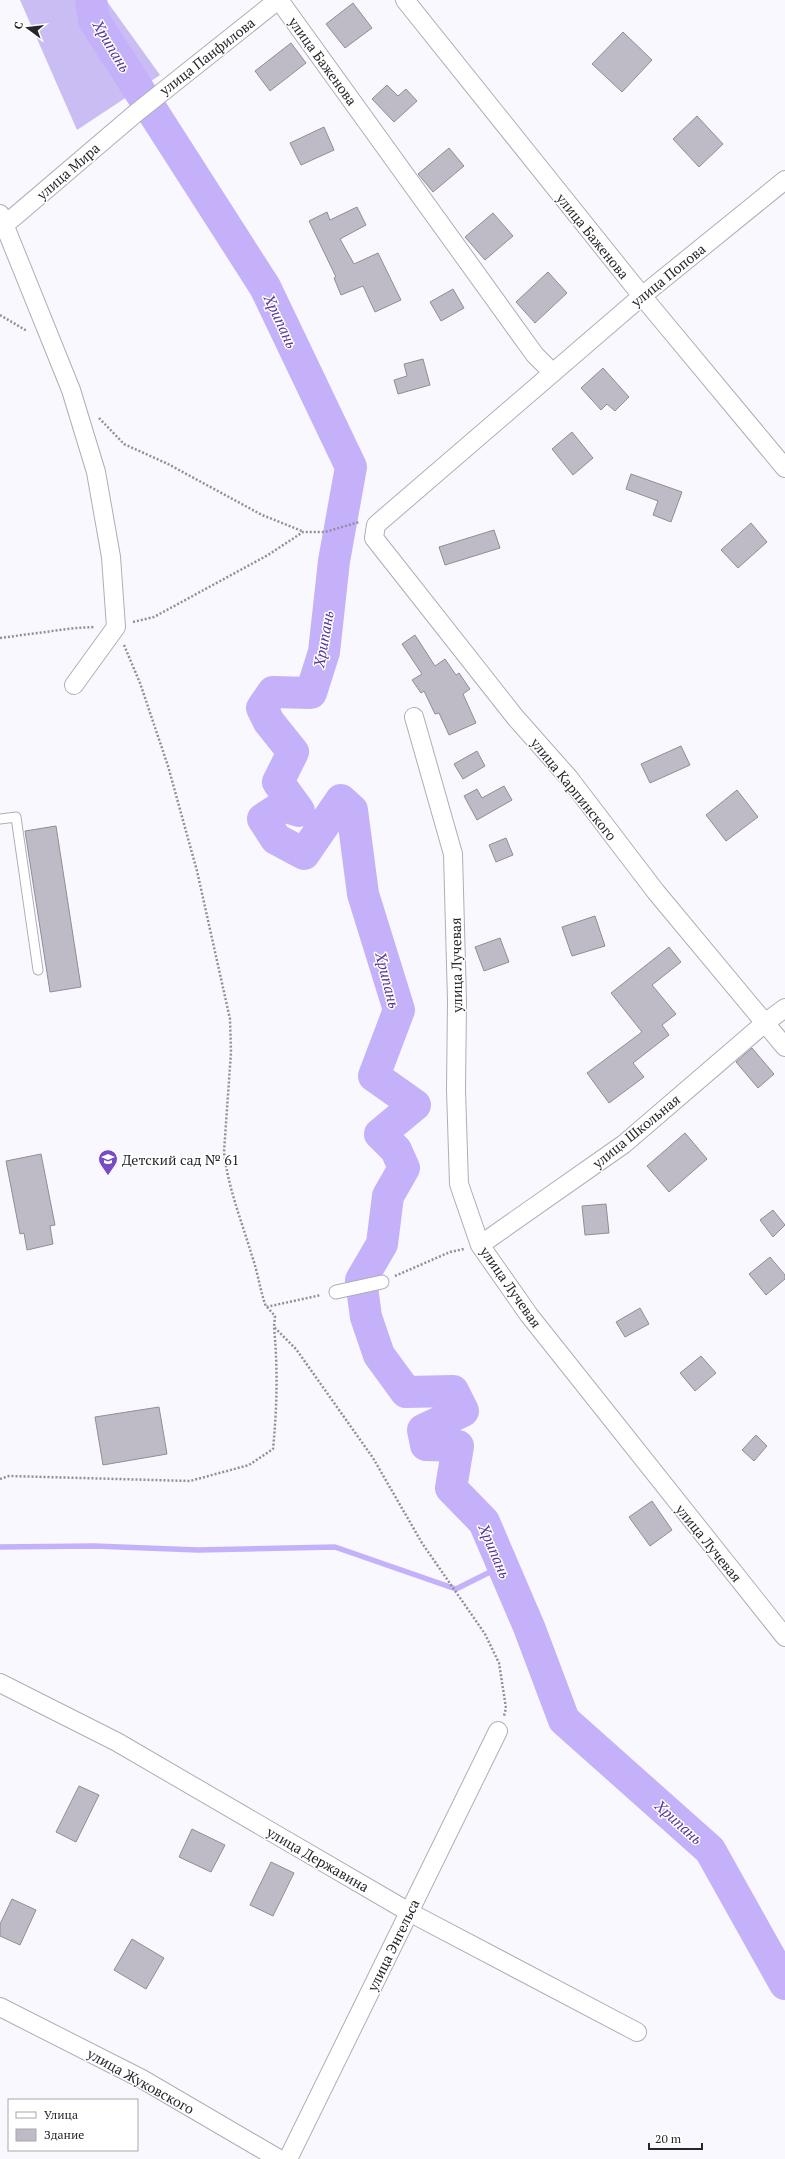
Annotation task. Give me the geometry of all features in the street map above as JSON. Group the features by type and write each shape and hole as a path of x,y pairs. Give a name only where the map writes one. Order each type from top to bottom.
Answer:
{"street":[{"name":"улица Панфилова","path":"136,113 278,0"},
{"name":"улица Баженова","path":"278,0 535,356 552,373"},
{"name":"улица Баженова","path":"405,0 642,296 785,468"},
{"name":"улица Мира","path":"1,223 136,113"},
{"name":"улица Попова","path":"376,525 642,296 785,180"},
{"path":"1,223 71,390 96,472 111,557 116,627 74,685"},
{"name":"улица Карпинского","path":"376,525 374,538 391,561 515,717 569,778 656,892 766,1022 785,1047"},
{"name":"улица Лучевая","path":"414,717 453,854 457,1001 456,1090 459,1184 480,1245 529,1315 785,1637"},
{"name":"улица Школьная","path":"480,1245 624,1144 766,1022 785,1008"},
{"path":"336,1292 382,1282"},
{"name":"улица Державина","path":"0,1683 117,1742 409,1912 637,2032"},
{"name":"улица Энгельса","path":"288,2159 498,1731"},
{"name":"улица Жуковского","path":"0,2007 142,2079 279,2159"}],"lane":[{"path":"0,819 16,816 38,970"}],"path":[{"path":"0,315 27,330 31,336"},
{"path":"98,417 124,444 168,464 262,515 303,532 325,532 360,522 376,525"},
{"path":"0,638 75,628 116,627 154,617 268,556 303,532"},
{"path":"0,1479 9,1476 190,1481 249,1465 274,1449 278,1401 278,1365 274,1327 275,1316 266,1307 226,1167 224,1152 231,1052 230,1019 216,949 197,871 168,766 140,683 116,627"},
{"path":"382,1282 450,1252 480,1245"},
{"path":"266,1307 336,1292"},
{"path":"274,1327 296,1349 374,1458 422,1543 485,1634 499,1663 506,1708 498,1731"}],"shaded area":[{"path":"20,0 106,0 160,75 77,130"}],"building":[{"path":"353,3 372,28 345,48 326,24"},
{"path":"623,32 652,60 622,92 592,64"},
{"path":"291,43 306,63 270,91 255,71"},
{"path":"387,85 398,96 406,89 417,101 394,122 372,99"},
{"path":"697,116 723,144 699,167 673,139"},
{"path":"324,127 334,150 301,165 290,143"},
{"path":"449,148 464,166 433,192 418,174"},
{"path":"357,207 366,225 340,239 354,264 378,253 401,300 375,312 363,286 341,295 334,278 336,277 309,221 327,212 330,220"},
{"path":"493,213 513,236 485,260 465,237"},
{"path":"548,272 567,293 535,323 516,302"},
{"path":"453,289 464,308 441,321 430,302"},
{"path":"423,359 430,385 398,394 394,380 407,376 404,364"},
{"path":"603,368 629,397 615,411 607,404 601,410 581,388"},
{"path":"572,432 593,458 573,475 552,449"},
{"path":"631,474 682,492 671,522 653,515 658,501 626,489"},
{"path":"751,523 767,542 738,568 721,550"},
{"path":"494,530 500,548 445,565 439,547"},
{"path":"415,635 435,666 445,659 456,675 459,673 470,689 463,694 476,723 449,735 439,713 435,714 424,691 421,693 412,680 422,674 402,644"},
{"path":"681,746 690,765 650,783 641,764"},
{"path":"477,751 485,766 463,779 454,764"},
{"path":"504,786 512,800 477,820 464,796 477,789 482,798"},
{"path":"737,790 758,817 726,841 706,815"},
{"path":"56,826 81,987 50,992 25,831"},
{"path":"506,838 513,855 496,862 489,845"},
{"path":"595,916 605,946 572,956 562,927"},
{"path":"500,938 509,962 484,971 475,947"},
{"path":"669,947 681,962 652,985 676,1014 662,1025 669,1035 633,1063 644,1077 609,1103 587,1073 642,1032 611,993"},
{"path":"752,1048 774,1074 758,1088 736,1062"},
{"path":"685,1133 707,1159 669,1192 647,1166"},
{"path":"41,1154 55,1225 50,1226 53,1244 27,1250 24,1233 20,1234 6,1161"},
{"path":"606,1204 609,1233 585,1235 582,1206"},
{"path":"773,1210 785,1225 773,1237 760,1220"},
{"path":"770,1257 785,1275 785,1279 766,1295 749,1274"},
{"path":"640,1308 649,1324 625,1337 616,1322"},
{"path":"701,1356 716,1373 695,1391 680,1373"},
{"path":"159,1407 167,1454 103,1465 95,1417"},
{"path":"756,1435 767,1446 754,1461 742,1450"},
{"path":"652,1501 672,1530 650,1546 629,1517"},
{"path":"79,1786 99,1795 76,1842 56,1832"},
{"path":"192,1829 225,1845 211,1872 179,1857"},
{"path":"271,1862 294,1873 273,1916 250,1905"},
{"path":"12,1899 36,1910 20,1945 0,1936 0,1924"},
{"path":"132,1939 164,1958 146,1989 114,1970"}],"waterway":[{"name":"Хрипань","path":"91,0 94,20 265,287 351,467 334,561 324,652 311,693 273,692 262,708 269,722 293,752 278,782 299,811 283,806 263,819 276,839 304,854 341,800 352,810 363,894 399,1010 374,1076 415,1105 380,1134 396,1150 404,1168 388,1196 382,1244 361,1280 366,1317 379,1355 406,1392 453,1391 463,1411 423,1430 426,1445 458,1446 451,1488 484,1522 529,1627 564,1720 710,1850 785,1984"},
{"path":"0,1547 94,1546 198,1550 335,1547 456,1589 502,1566"}],"place":[{"name":"Детский сад № 61","path":"108,1176"}]}
